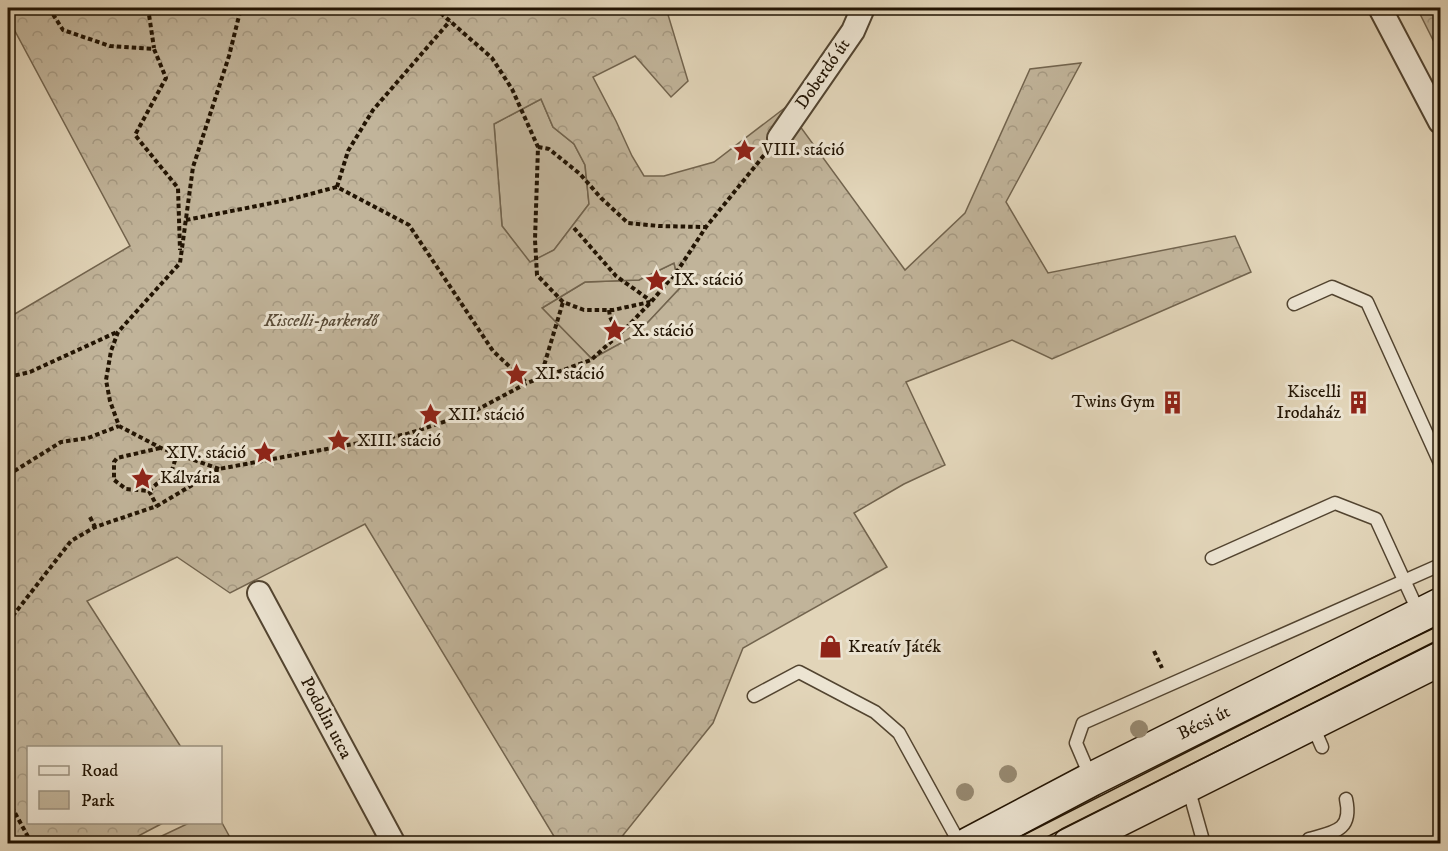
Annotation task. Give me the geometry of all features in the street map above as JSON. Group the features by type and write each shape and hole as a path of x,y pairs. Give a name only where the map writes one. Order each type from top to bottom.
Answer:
{"main road":[{"name":"Bécsi út","path":"969,843 1430,610"},
{"path":"1070,843 1187,786 1317,735 1440,659"}],"street":[{"name":"Doberdó út","path":"779,138 853,31 863,8"},
{"path":"1380,8 1440,122"},
{"name":"Podolin utca","path":"259,593 394,843"}],"lane":[{"path":"1294,304 1332,287 1367,302 1440,463"},
{"path":"1212,558 1335,503 1376,519 1404,581 1430,610"},
{"path":"1092,779 1076,743 1083,723 1440,565"},
{"path":"754,696 800,672 875,712 899,733 960,843"},
{"path":"1187,786 1204,843"},
{"path":"1309,839 1335,832 1342,827 1347,818 1346,799"}],"path":[{"path":"49,8 63,30 110,46 154,49"},
{"path":"148,8 154,49 166,78 135,135 178,188 180,263"},
{"path":"219,469 161,448 119,426 110,401 106,380 111,351 118,332 180,263 193,167 229,56 241,8"},
{"path":"1438,8 1440,12"},
{"path":"438,9 492,58 513,89 538,147 535,240 537,274 563,302 584,310 609,310 651,302"},
{"path":"337,187 348,151 373,110 450,21"},
{"path":"8,622 71,541 95,527 157,506 219,469 408,434 471,413 528,383 591,360 651,302 678,270 706,227 779,138"},
{"path":"538,147 549,149 580,174 628,223 706,227"},
{"path":"186,220 287,200 337,187 409,225 493,351 528,383"},
{"path":"574,228 616,276 651,302"},
{"path":"540,379 563,302"},
{"path":"609,310 619,335"},
{"path":"8,377 30,372 118,332"},
{"path":"8,475 61,442 88,438 119,426"},
{"path":"161,448 117,458 114,462 114,480 126,489 149,491 172,470 177,454"},
{"path":"149,491 157,506"},
{"path":"90,517 95,527"},
{"path":"1154,651 1162,670"},
{"path":"8,800 32,843"}],"green space":[{"name":"Kiscelli-parkerdő","path":"8,8 666,8 688,81 671,97 635,56 593,77 644,176 664,176 714,162 786,107 905,270 965,213 1030,69 1081,63 1006,202 1048,273 1235,236 1251,272 1052,359 1012,340 906,382 945,465 904,484 854,513 887,567 743,648 713,723 616,844 558,843 365,524 230,593 177,557 87,601 180,746 27,746 27,824 161,824 125,843 8,843 8,318 130,246 8,18","holes":["541,99 553,127 574,144 585,165 589,204 554,250 530,262 502,226 494,124","674,263 680,288 636,335 592,359 542,308 585,282 639,280"]},
{"path":"1417,8 1440,8 1440,54"},
{"path":"541,99 553,127 574,144 585,165 589,204 554,250 530,263 502,226 494,124"},
{"path":"674,263 680,288 636,335 592,359 542,308 585,282 639,280"},
{"path":"222,823 233,843 147,843 187,824"}],"tram line":[{"path":"1006,844 1440,625"},
{"path":"1033,844 1440,639"}],"place":[{"name":"VIII. stáció","path":"744,150"},
{"name":"IX. stáció","path":"656,280"},
{"name":"X. stáció","path":"614,331"},
{"name":"XI. stáció","path":"517,374"},
{"name":"Twins Gym","path":"1173,402"},
{"name":"Kiscelli Irodaház","path":"1359,402"},
{"name":"XII. stáció","path":"430,415"},
{"name":"XIII. stáció","path":"339,441"},
{"name":"XIV. stáció","path":"264,453"},
{"name":"Kálvária","path":"142,478"},
{"name":"Kreatív Játék","path":"830,647"}]}
